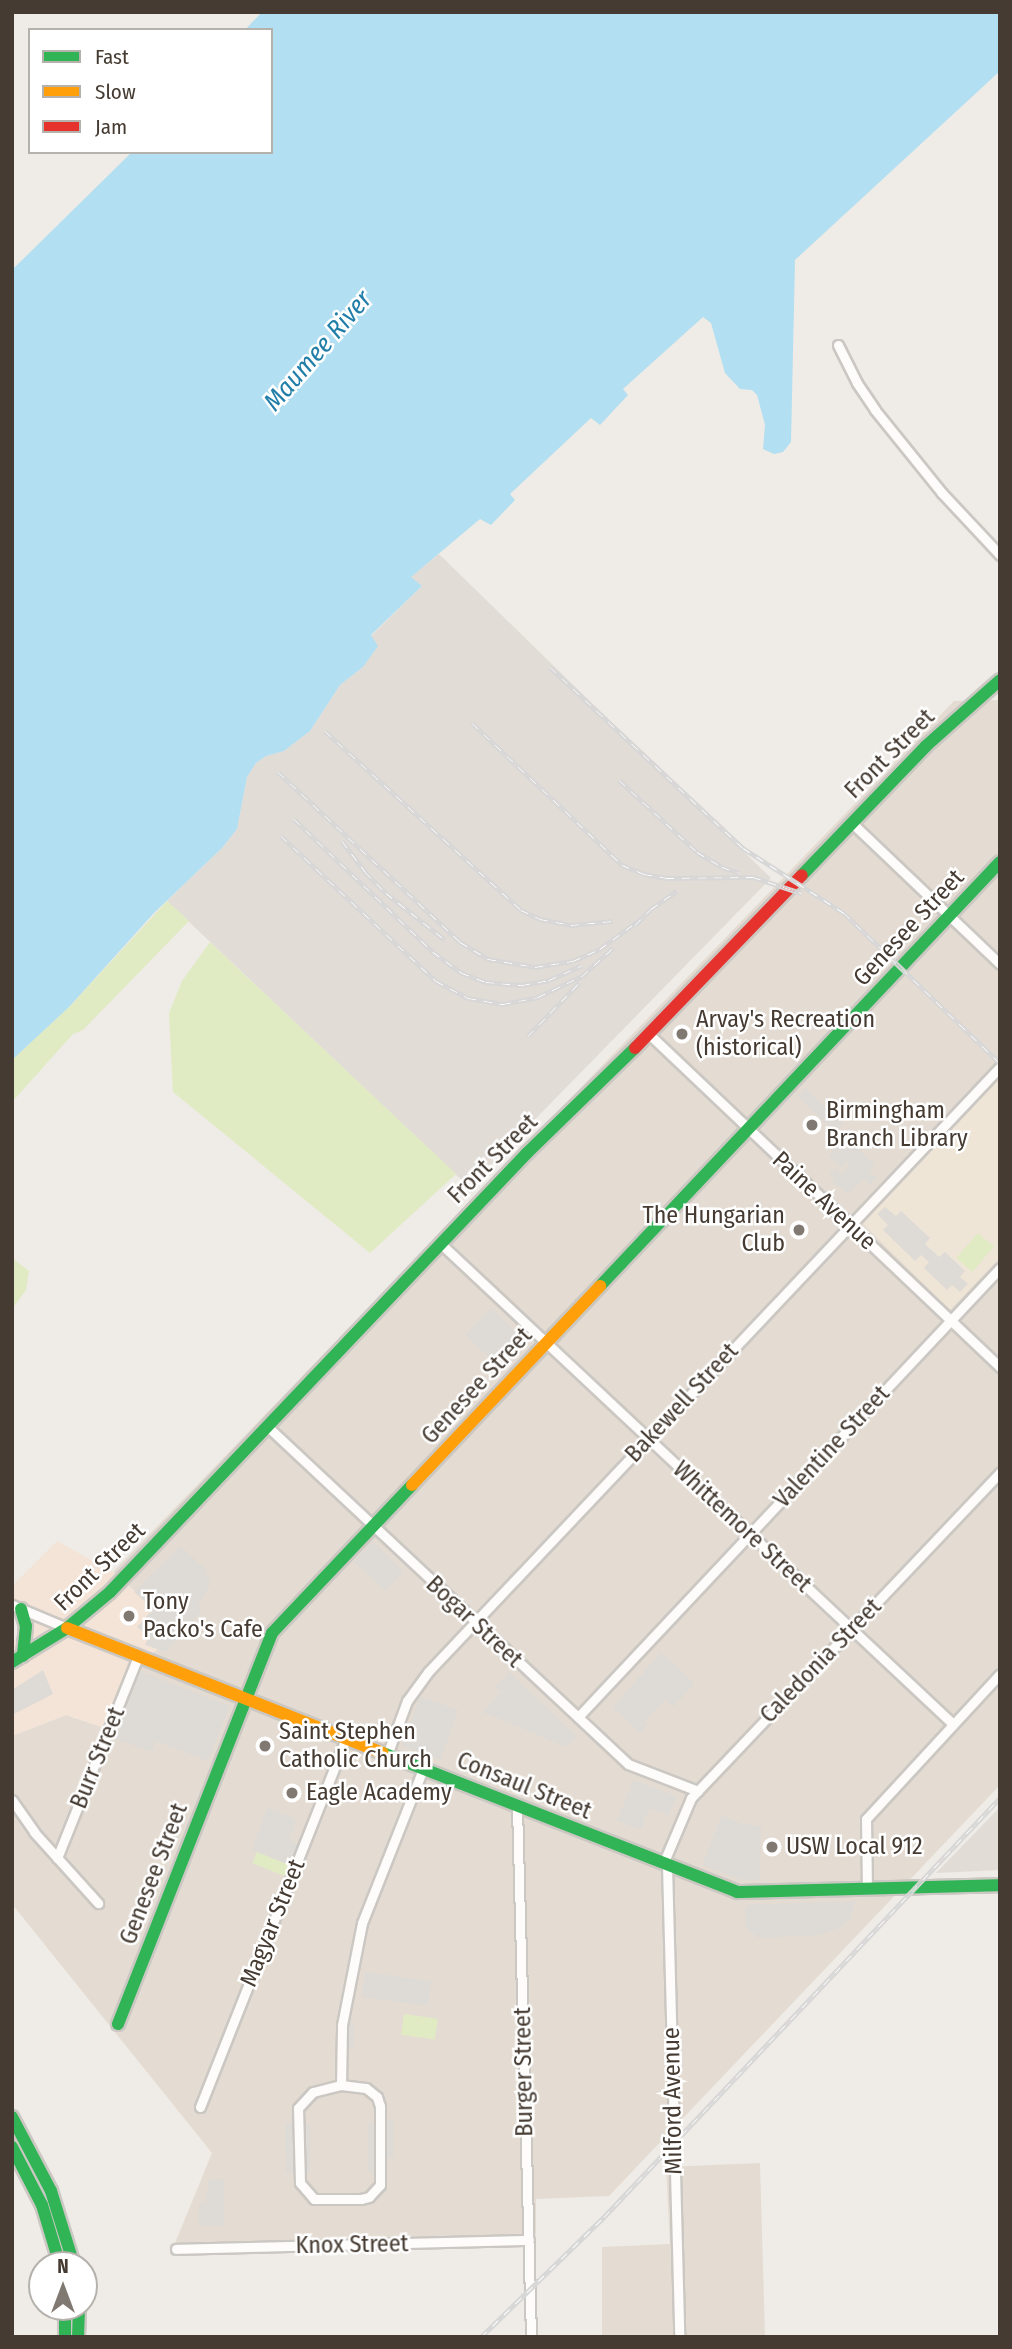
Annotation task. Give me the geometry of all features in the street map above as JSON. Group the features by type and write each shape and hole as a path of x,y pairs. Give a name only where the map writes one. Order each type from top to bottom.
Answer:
{"main road":[{"name":"Front Street","path":"18,1659 67,1628 110,1592 440,1243 649,1034 926,746 1000,680"},
{"name":"Genesee Street","path":"118,2024 272,1633 1000,862"},
{"path":"16,1607 26,1626 18,1659"},
{"name":"Consaul Street","path":"67,1628 737,1892 1000,1885"},
{"path":"12,2117 51,2191 70,2251"},
{"path":"12,2147 45,2212 56,2251"}],"street":[{"path":"838,345 857,383 876,410 942,493 1000,555"},
{"path":"852,823 1000,964"},
{"name":"Paine Avenue","path":"649,1034 1000,1367"},
{"name":"Bakewell Street","path":"387,1755 416,1686 1000,1067"},
{"name":"Whittemore Street","path":"440,1243 953,1724"},
{"name":"Valentine Street","path":"578,1717 1000,1268"},
{"name":"Bogar Street","path":"268,1427 628,1764 698,1791"},
{"name":"Caledonia Street","path":"665,1864 691,1798 1000,1472"},
{"name":"Consaul Street","path":"16,1607 67,1628"},
{"name":"Burr Street","path":"57,1858 138,1657"},
{"path":"867,1889 866,1819 1000,1674"},
{"name":"Magyar Street","path":"200,2107 346,1738"},
{"path":"341,2085 342,2025 362,1923 423,1769"},
{"path":"12,1800 57,1858 98,1903"},
{"name":"Burger Street","path":"517,1806 531,2337"},
{"name":"Milford Avenue","path":"665,1864 679,2337"},
{"path":"341,2085 366,2088 377,2097 380,2119 380,2185 369,2197 361,2199 314,2199 300,2183 298,2108 313,2092 341,2085"},
{"name":"Knox Street","path":"176,2249 528,2240"}],"shaded area":[{"path":"439,554 771,878 469,1187 167,901 222,848 237,829 247,777 256,763 266,756 284,751 310,731 340,685 363,667 371,636 422,586 410,577"},
{"path":"1000,700 1000,1785 609,2196 536,2199 536,2234 175,2243 212,2153 12,1904 12,1736 66,1715 102,1727 125,1673 181,1632 113,1572 954,701"},
{"path":"1000,1074 1000,1258 950,1310 861,1222"},
{"path":"805,1088 843,1125 835,1133 797,1096"},
{"path":"848,1139 875,1165 869,1171 877,1178 870,1185 864,1180 858,1185 851,1179 856,1186 849,1194 833,1183 835,1180 829,1174 835,1168 842,1174 850,1165 846,1162 841,1168 829,1156 840,1141 843,1144"},
{"path":"885,1207 896,1216 901,1211 930,1238 925,1244 939,1257 945,1252 965,1271 960,1277 968,1284 960,1292 952,1285 947,1290 924,1268 929,1262 921,1255 915,1261 883,1230 888,1225 877,1214"},
{"path":"491,1308 524,1340 498,1367 465,1335"},
{"path":"57,1541 113,1572 181,1632 125,1673 102,1727 66,1715 12,1736 12,1641 22,1635 21,1620 12,1615 12,1586"},
{"path":"373,1542 404,1572 385,1591 354,1561"},
{"path":"181,1546 206,1570 210,1585 198,1606 202,1610 166,1652 145,1645 149,1637 137,1627 153,1609 134,1592"},
{"path":"661,1652 695,1684 673,1707 665,1700 645,1721 648,1724 640,1733 613,1707"},
{"path":"43,1670 53,1694 12,1715 12,1690"},
{"path":"139,1671 230,1706 208,1761 156,1741 152,1752 114,1738"},
{"path":"509,1672 577,1736 567,1747 482,1712 501,1692 495,1687"},
{"path":"420,1696 459,1710 440,1760 402,1746"},
{"path":"633,1780 677,1796 669,1815 649,1808 641,1830 617,1821"},
{"path":"267,1807 297,1819 289,1840 298,1844 290,1865 252,1850"},
{"path":"1000,1807 1000,1870 936,1873"},
{"path":"722,1815 742,1824 761,1826 760,1880 742,1880 702,1865"},
{"path":"855,1901 851,1917 844,1926 821,1935 758,1938 745,1926 745,1905"},
{"path":"365,1972 431,1981 428,2006 362,1997"},
{"path":"346,2022 354,2022 354,2049 346,2049"},
{"path":"385,2119 393,2119 393,2158 385,2158"},
{"path":"285,2122 293,2122 294,2173 286,2173"},
{"path":"368,2123 376,2123 376,2172 368,2172"},
{"path":"302,2125 310,2125 310,2173 302,2173"},
{"path":"760,2163 765,2337 602,2337 602,2247 670,2244 666,2167"},
{"path":"209,2179 224,2179 224,2226 199,2226 199,2203 206,2202"}],"green space":[{"path":"167,901 189,921 83,1030 73,1034 12,1102 12,1060 69,1007"},
{"path":"210,942 456,1174 370,1253 173,1092 169,1013 182,981"},
{"path":"978,1233 994,1247 972,1272 956,1258"},
{"path":"12,1258 29,1271 26,1290 12,1309"},
{"path":"257,1852 289,1865 285,1876 253,1863"},
{"path":"404,2014 438,2019 435,2040 401,2035"}],"water":[{"name":"Maumee River","path":"262,12 1000,12 1000,71 795,260 791,442 783,452 774,454 763,449 765,425 757,395 752,390 740,389 725,373 711,323 703,317 623,389 628,395 600,425 591,418 510,494 515,500 491,525 480,519 411,577 422,586 371,635 378,646 363,667 340,685 310,731 284,751 266,756 256,763 247,777 237,829 222,848 154,913 69,1007 12,1060 12,270 130,154 273,154 273,28 247,28"}],"railway":[{"path":"550,667 743,848 844,913 1000,1063"},
{"path":"472,723 622,865 644,874 666,878 753,877 801,893"},
{"path":"325,731 521,910 540,919 571,925 613,921"},
{"path":"278,772 460,942 488,959 535,967 573,961 600,949 642,918"},
{"path":"619,780 697,852 722,867 739,873"},
{"path":"294,819 433,952 462,973 486,982 522,985 549,980 582,965"},
{"path":"281,836 436,981 468,998 503,1004 538,997 582,976 613,948"},
{"path":"342,841 365,872 386,893 445,940"},
{"path":"635,925 651,909 677,891"},
{"path":"528,1036 579,983"},
{"path":"481,2337 604,2217 1000,1798"}],"traffic: fast":[{"path":"802,875 926,746 1000,680"},
{"path":"600,1286 1000,862"},
{"path":"12,1662 67,1628 110,1592 527,1153 635,1048"},
{"path":"118,2024 272,1633 412,1485"},
{"path":"21,1609 26,1626 23,1656"},
{"path":"383,1753 737,1892 1000,1885"},
{"path":"12,2117 51,2191 70,2251"},
{"path":"12,2147 42,2205 56,2251"},
{"path":"65,2321 65,2337"},
{"path":"78,2337 79,2321"}],"traffic: slow":[{"path":"412,1485 600,1286"},
{"path":"67,1628 383,1753"}],"traffic: jam":[{"path":"635,1048 802,875"}],"place":[{"name":"Arvay's Recreation (historical)","path":"682,1034"},
{"name":"Birmingham Branch Library","path":"812,1125"},
{"name":"The Hungarian Club","path":"799,1230"},
{"name":"Tony Packo's Cafe","path":"129,1616"},
{"name":"Saint Stephen Catholic Church","path":"265,1746"},
{"name":"Eagle Academy","path":"292,1793"},
{"name":"USW Local 912","path":"772,1847"}]}
